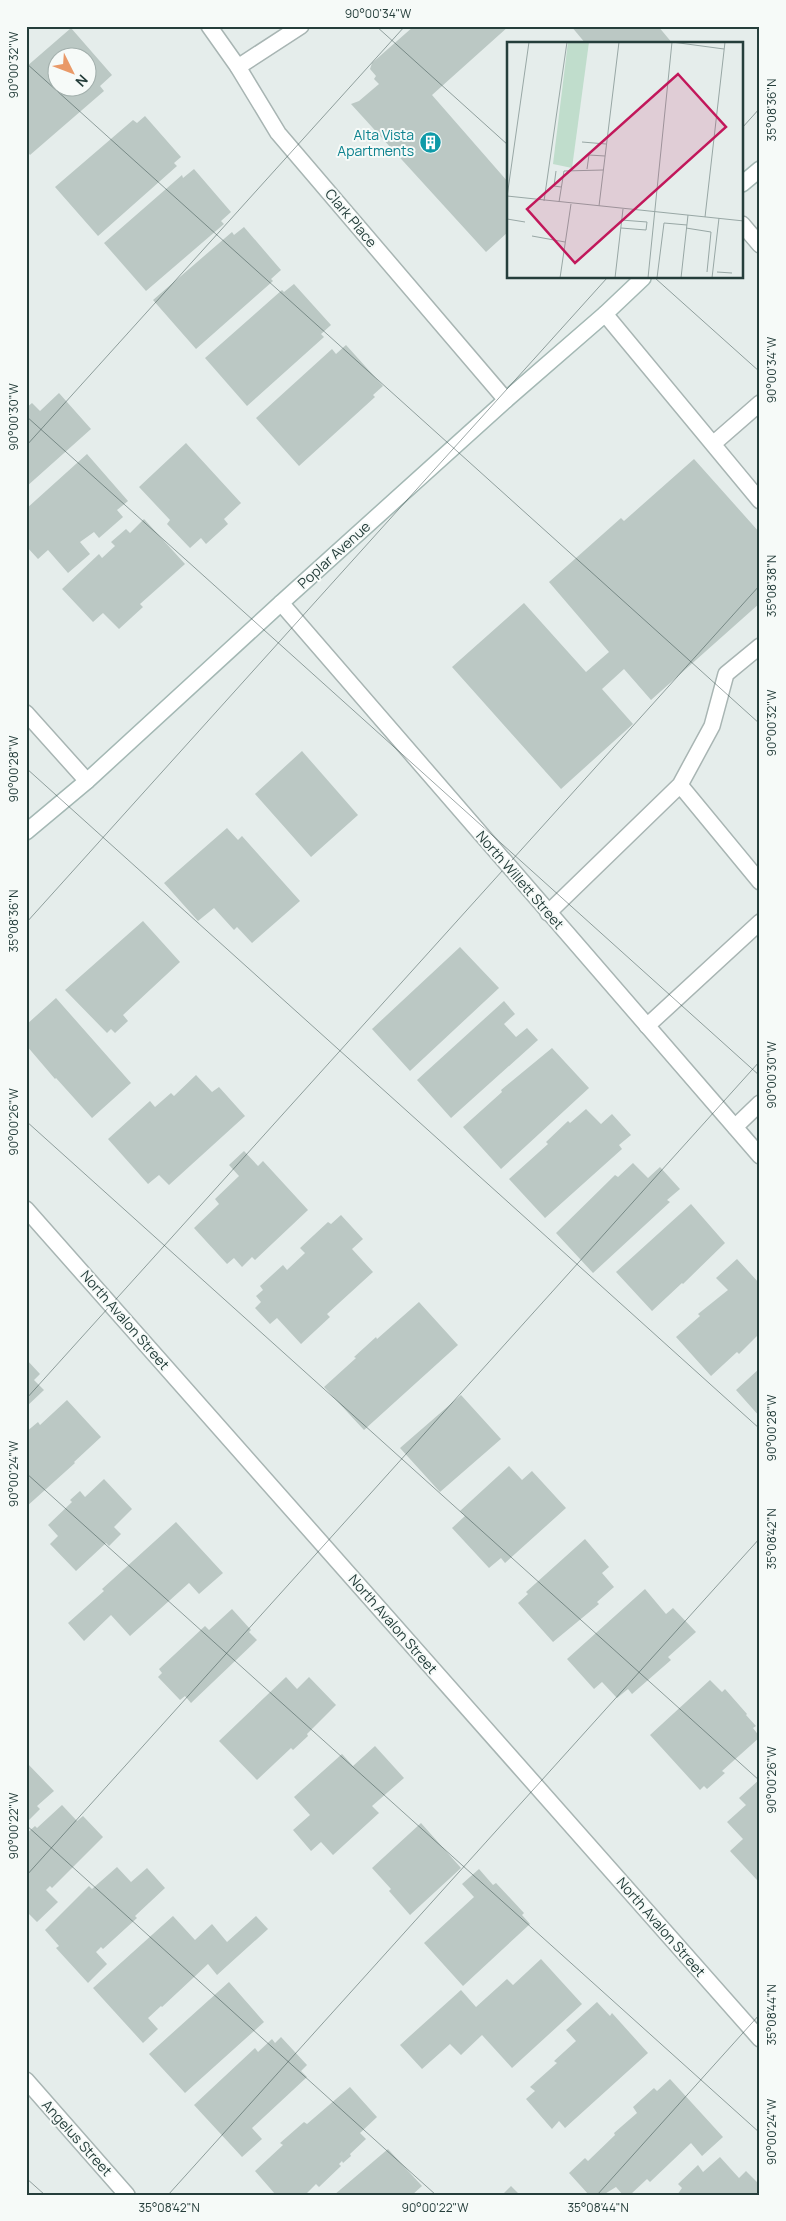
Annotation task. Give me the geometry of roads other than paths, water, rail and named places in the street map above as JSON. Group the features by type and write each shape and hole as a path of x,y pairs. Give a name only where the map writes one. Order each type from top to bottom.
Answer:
{"street":[{"name":"Clark Place","path":"209,26 238,67 278,133 506,400"},
{"path":"238,67 301,26"},
{"path":"744,182 760,169"},
{"path":"744,226 760,245"},
{"name":"Poplar Avenue","path":"26,832 87,782 281,603 642,279"},
{"path":"605,314 760,501"},
{"path":"713,444 760,403"},
{"name":"North Willett Street","path":"281,603 760,1156"},
{"path":"548,913 680,785 712,726 726,674 760,646"},
{"path":"26,713 87,782"},
{"path":"680,785 760,882"},
{"path":"647,1026 760,922"},
{"path":"734,1127 760,1103"},
{"name":"North Avalon Street","path":"26,1209 760,2039"},
{"name":"Angelus Street","path":"26,2080 128,2195"}],"place":[{"name":"Alta Vista Apartments","path":"430,143"}]}
